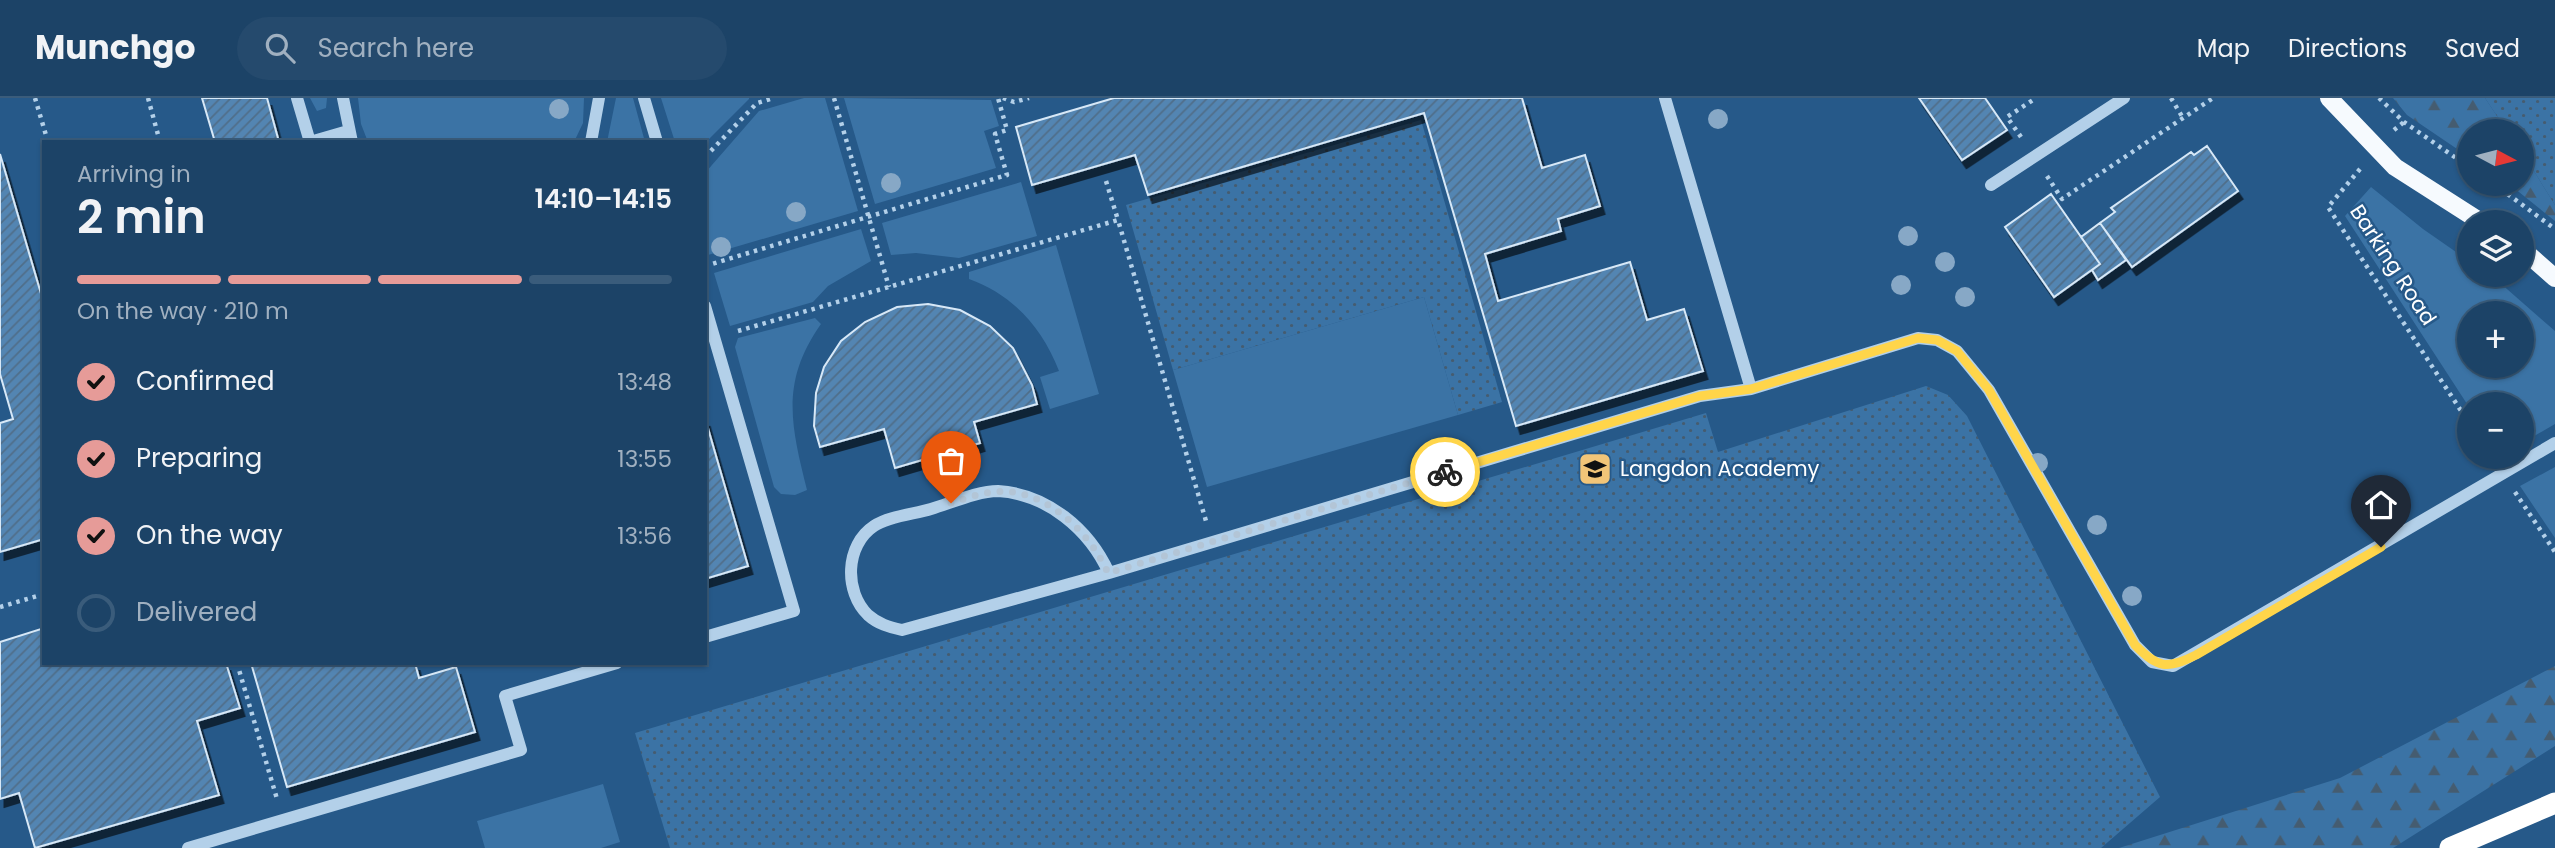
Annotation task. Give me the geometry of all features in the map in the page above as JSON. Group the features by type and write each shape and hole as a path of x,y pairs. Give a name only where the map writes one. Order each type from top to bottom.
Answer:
{"highway":[{"path":"2450,848 2555,803"}],"main road":[{"path":"2329,98 2395,167 2462,210"},
{"path":"2534,260 2555,278"}],"street":[{"path":"297,98 309,140"},
{"path":"323,140 350,136 343,98"},
{"path":"591,140 599,98"},
{"path":"644,98 656,140"},
{"path":"1665,98 1751,389"},
{"path":"1991,185 2124,98"},
{"path":"707,320 710,340 794,611 707,636"},
{"path":"1108,573 1087,537 1056,510 1023,496 995,491 874,526 855,550 850,575 856,598 867,614 882,625 902,630 1108,573 1700,396 1751,389 1918,338 1937,340 1957,351 1989,390 2135,645 2152,662 2173,666 2555,443"},
{"path":"188,848 521,750 505,696 610,665"}],"path":[{"path":"35,98 47,140"},
{"path":"148,98 159,140"},
{"path":"707,155 757,103 774,98"},
{"path":"834,98 889,287"},
{"path":"707,265 1007,175 995,134 1007,130 1000,98 1014,102 1029,98"},
{"path":"2171,98 2183,118"},
{"path":"2379,98 2404,122 2457,159"},
{"path":"2395,129 2404,122"},
{"name":"Barking Road","path":"2358,171 2328,207 2457,405"},
{"path":"1106,181 1212,542"},
{"path":"2510,196 2555,229"},
{"path":"710,340 1118,220"},
{"path":"2503,474 2555,552"},
{"path":"0,607 42,595"},
{"path":"238,665 283,820"}],"green space":[{"path":"310,98 327,98 326,108 317,111"},
{"path":"358,98 584,98 583,123 575,140 367,140 361,124"},
{"path":"616,98 633,98 644,140 607,140"},
{"path":"661,98 749,98 707,141 674,140"},
{"path":"804,98 825,98 858,211 708,255 707,171 759,111"},
{"path":"844,98 991,100 999,126 984,131 996,168 875,204"},
{"path":"2393,98 2485,98 2499,119 2457,119 2457,149 2407,115"},
{"path":"2485,98 2555,98 2555,205 2534,171 2534,119 2499,119"},
{"path":"1421,120 1502,402 1458,415 1424,297 1173,370 1126,205"},
{"path":"2534,171 2555,205 2555,221 2524,196 2534,196"},
{"path":"1021,182 1037,236 959,258 916,253 891,255 882,223"},
{"path":"2371,187 2457,253 2457,287 2505,287 2521,301 2457,301 2457,378 2534,378 2534,313 2555,331 2555,424 2534,436 2534,392 2459,392 2345,216"},
{"path":"861,229 871,261 828,286 813,302 730,326 714,273"},
{"path":"1056,245 1099,394 1050,409 1040,377 1059,371 1044,340 1024,314 999,294 969,279 969,272"},
{"path":"1424,297 1458,415 1207,487 1173,370"},
{"path":"815,318 821,324 799,365 793,405 797,445 807,490 795,495 781,494 774,487 735,347 738,338"},
{"path":"1926,386 1948,395 1967,416 2160,797 2101,848 670,848 635,733 1706,413 1718,452"},
{"path":"2555,467 2555,538 2520,486"},
{"path":"2555,666 2555,746 2393,848 2119,848 2340,778"},
{"path":"603,784 620,842 601,848 485,848 477,821"}],"building":[{"path":"202,98 267,98 278,140 214,140"},
{"path":"1114,98 1522,98 1542,168 1585,155 1600,206 1558,219 1561,231 1485,254 1498,301 1630,262 1647,320 1684,309 1703,371 1516,426 1424,113 1148,195 1135,155 1032,185 1016,127"},
{"path":"1919,98 1985,98 2007,130 1962,160"},
{"path":"2207,146 2238,191 2132,267 2100,223 2115,212 2111,208 2191,152 2194,155"},
{"path":"0,154 42,297 42,540 0,552 0,423 13,419 0,374"},
{"path":"2051,194 2100,264 2054,297 2005,227"},
{"path":"2100,223 2126,260 2098,280 2092,270 2100,264 2081,237"},
{"path":"928,304 960,310 990,326 1013,348 1032,385 1037,404 974,422 980,443 895,468 884,429 820,447 814,426 816,393 824,367 841,341 865,322 897,307"},
{"path":"707,425 748,566 707,578"},
{"path":"42,629 42,665 227,665 240,708 197,721 219,795 35,848 19,793 0,799 0,642"},
{"path":"252,665 416,665 419,678 456,667 475,732 287,787"}],"way so far":[{"path":"951,503 995,491 1042,503 1056,510 1087,537 1108,573 1445,472"}],"place":[{"name":"Langdon Academy","path":"1595,469"}],"route":[{"path":"1445,472 1700,396 1751,389 1918,338 1937,340 1957,351 1989,390 2135,645 2152,662 2173,666 2196,655 2381,547"}]}
